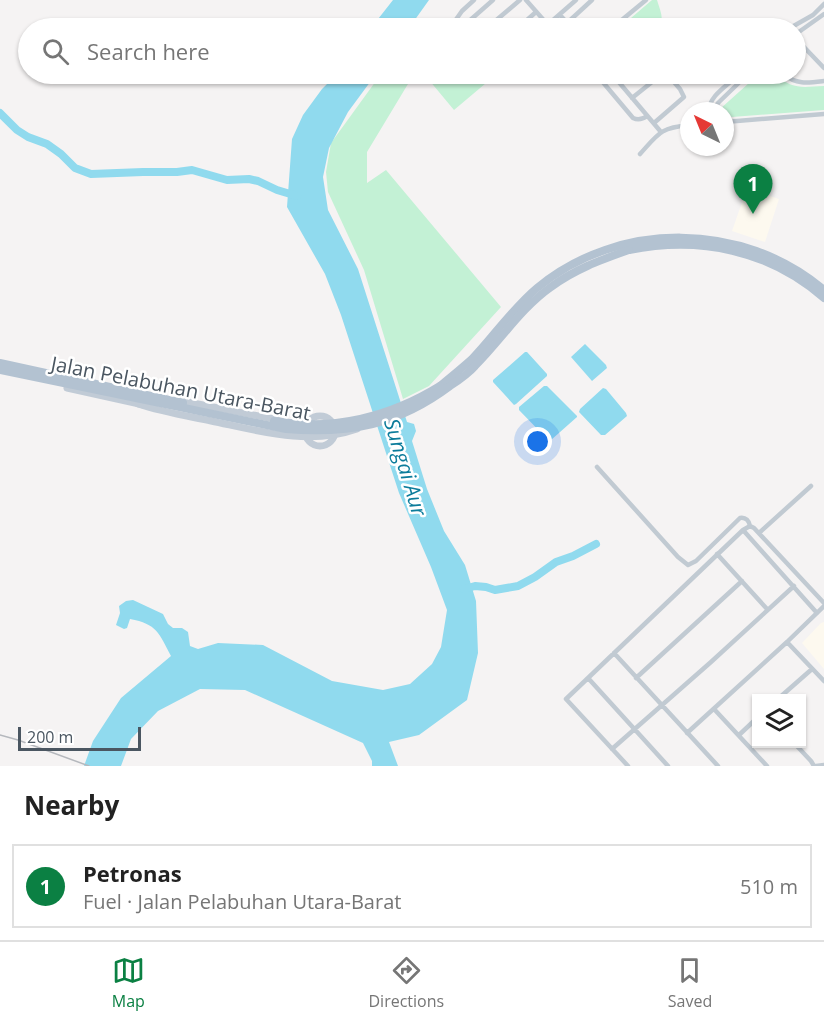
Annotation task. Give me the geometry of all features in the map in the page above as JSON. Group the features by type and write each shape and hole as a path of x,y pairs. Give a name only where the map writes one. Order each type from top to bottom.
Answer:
{"main road":[{"name":"Jalan Pelabuhan Utara-Barat","path":"629,247 659,238 688,237 732,243 772,257 824,290"},
{"name":"Jalan Pelabuhan Utara-Barat","path":"0,372 286,429 347,429 418,399 440,386 471,359 520,304 549,279 598,252 629,247 682,244 738,252 794,276 824,298"},
{"name":"Jalan Pelabuhan Utara-Barat","path":"0,362 166,400 276,422 365,423"}],"street":[{"path":"457,18 474,0"},
{"path":"473,18 493,0"},
{"path":"499,18 520,0"},
{"path":"526,0 540,18"},
{"path":"564,18 576,0"},
{"path":"624,18 646,0"},
{"path":"565,18 591,1"},
{"path":"806,19 813,15 823,2"},
{"path":"806,27 823,16 817,10"},
{"path":"529,18 536,12"},
{"path":"806,49 824,69"},
{"path":"806,82 824,81"},
{"path":"604,84 633,118 641,120 647,116"},
{"path":"621,84 661,132"},
{"path":"633,98 650,84"},
{"path":"654,123 684,95 676,84"},
{"path":"712,102 729,84"},
{"path":"719,102 738,84"},
{"path":"734,120 824,114"},
{"path":"640,154 661,132 680,126"},
{"path":"0,362 270,419 307,424"},
{"path":"0,372 195,418 292,436 338,435 365,423"},
{"path":"173,399 294,420 365,423"},
{"path":"138,404 304,434"},
{"path":"314,417 324,417 332,422 335,431 332,441 320,447 312,445 304,434 307,424 314,417"},
{"path":"597,466 682,562 688,565 696,561 740,518 747,519 750,526 824,605 687,733"},
{"path":"759,533 811,486"},
{"path":"628,766 566,699 717,554 750,526"},
{"path":"743,531 817,613"},
{"path":"717,554 767,609"},
{"path":"636,678 742,581"},
{"path":"612,749 794,586"},
{"path":"787,642 824,681"},
{"path":"614,654 718,766"},
{"path":"784,694 812,669"},
{"path":"588,678 668,766"},
{"path":"714,709 767,766"},
{"path":"739,735 752,723"},
{"path":"799,748 815,766 824,765"}],"shaded area":[{"path":"747,188 779,199 765,242 732,231"},
{"path":"824,622 824,669 802,643"}],"green space":[{"path":"652,0 657,0 661,18 631,18"},
{"path":"374,84 408,84 367,152 367,183 386,170 501,307 429,386 403,399 364,270 328,192 326,172 331,143"},
{"path":"432,84 485,84 454,110"},
{"path":"748,84 824,86 824,110 734,117 734,102 728,102"}],"water":[{"path":"393,0 429,0 416,18 379,18"},
{"name":"Sungai Aur","path":"327,84 369,84 348,112 329,148 323,177 328,210 358,269 407,422 414,424 416,431 412,441 427,489 444,531 465,565 476,601 478,653 467,700 419,735 389,742 398,766 372,766 372,761 363,743 245,690 200,689 158,711 131,739 121,766 84,766 93,741 121,698 171,656 152,627 130,619 127,628 116,625 120,613 119,606 126,601 133,600 163,614 173,628 182,628 188,632 190,646 198,649 218,643 263,645 332,681 383,690 410,684 432,664 441,647 447,610 399,493 341,315 325,274 287,207 292,139 303,115"},
{"path":"585,344 607,368 592,381 571,357"},
{"path":"525,352 547,376 514,405 493,380"},
{"path":"544,386 547,386 577,416 551,440 548,440 519,410 519,407"},
{"path":"603,388 627,416 605,435 601,435 579,412"}],"waterway":[{"path":"0,113 17,130 47,144 75,168 91,174 192,170 227,180 258,181 297,196"},
{"path":"464,589 475,586 495,590 518,586 556,562 596,544"}],"railway":[{"path":"0,735 89,766"}],"place":[{"name":"Petronas","path":"753,214"}]}
